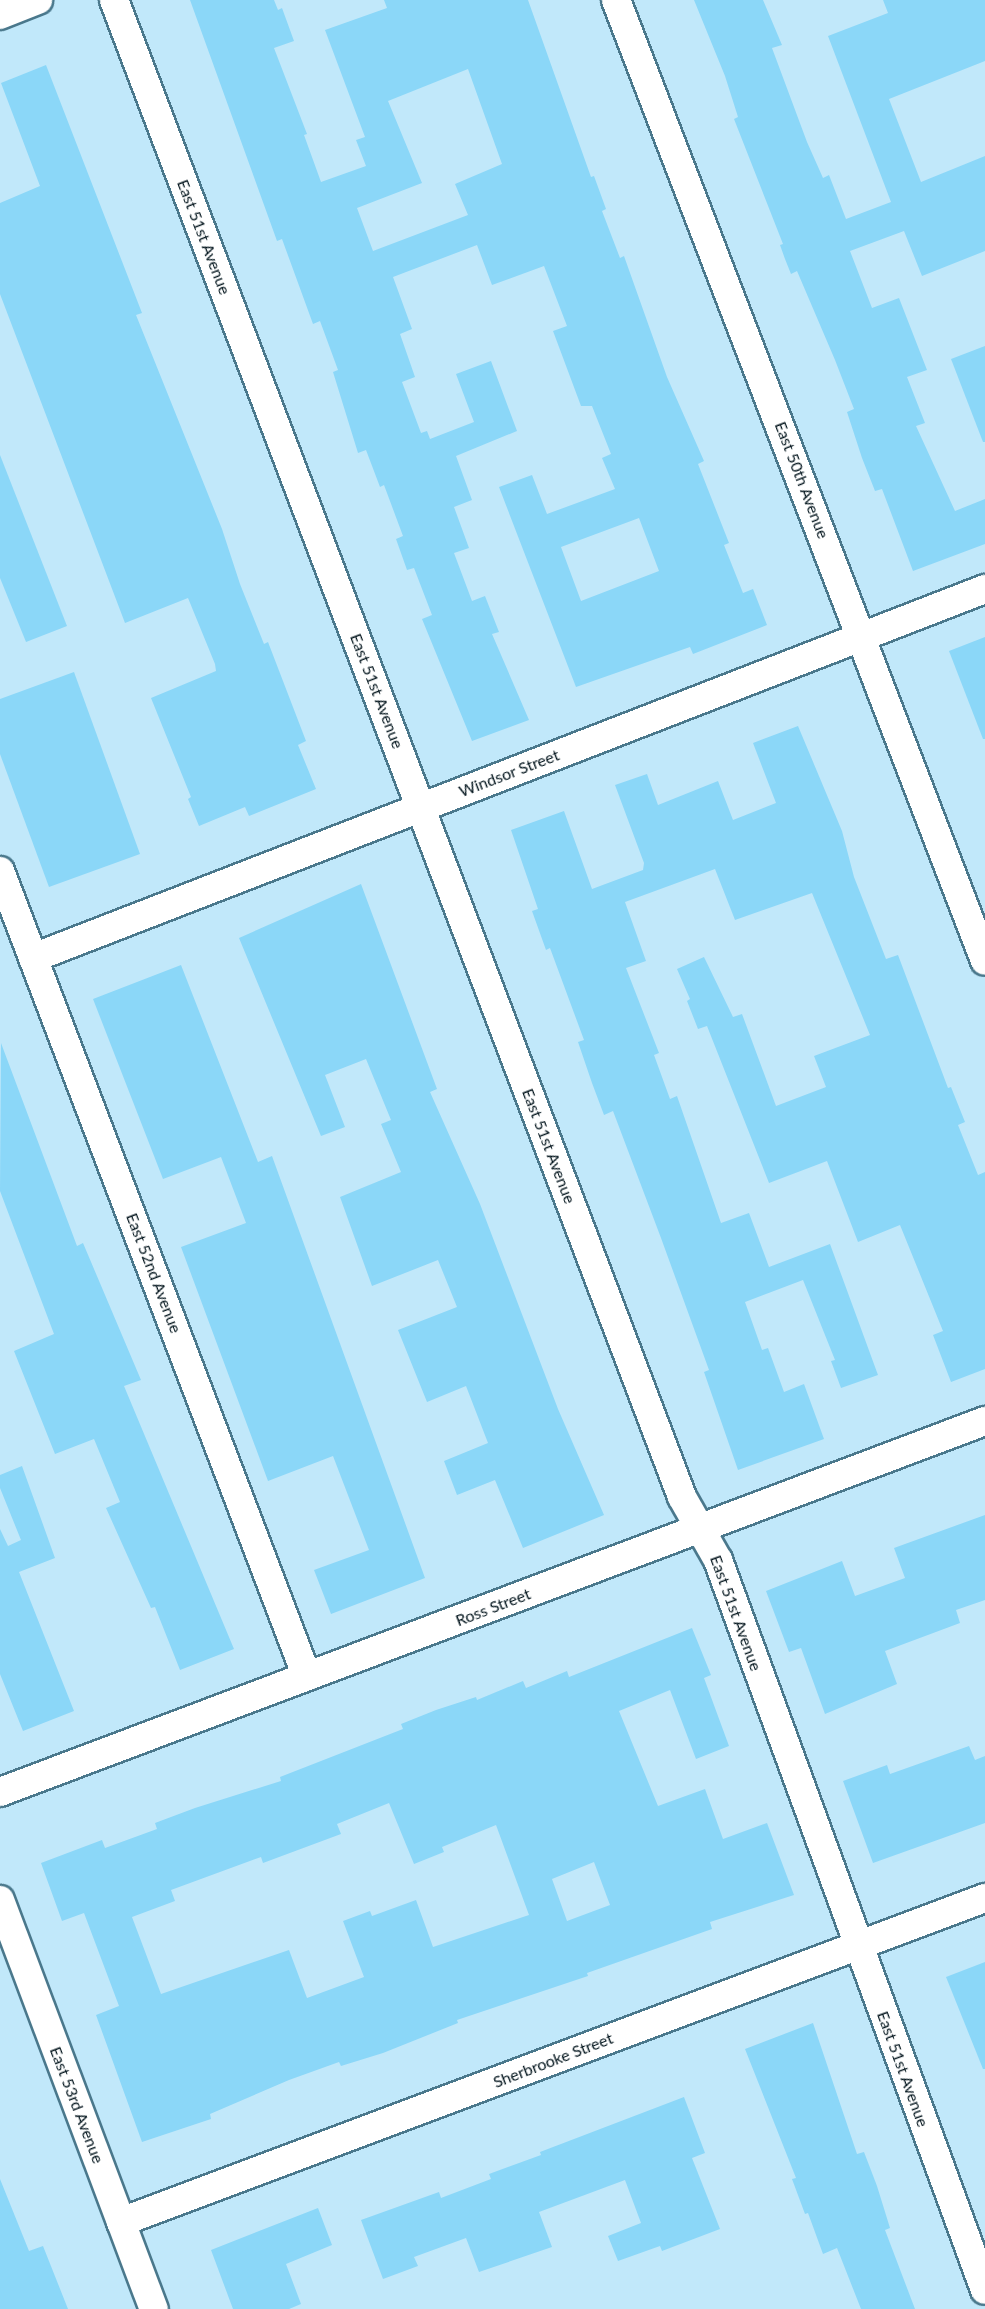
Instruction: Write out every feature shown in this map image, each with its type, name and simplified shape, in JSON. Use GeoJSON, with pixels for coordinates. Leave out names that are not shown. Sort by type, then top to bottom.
{"type":"FeatureCollection","features":[{"type":"Feature","properties":{"kind":"street"},"geometry":{"type":"LineString","coordinates":[[0,15],[38,0]]}},
{"type":"Feature","properties":{"kind":"street","name":"East 51st Avenue"},"geometry":{"type":"LineString","coordinates":[[114,0],[682,1497],[718,1560],[985,2290]]}},
{"type":"Feature","properties":{"kind":"street","name":"East 50th Avenue"},"geometry":{"type":"LineString","coordinates":[[616,0],[862,636],[985,962]]}},
{"type":"Feature","properties":{"kind":"street","name":"Windsor Street"},"geometry":{"type":"LineString","coordinates":[[33,958],[985,589]]}},
{"type":"Feature","properties":{"kind":"street","name":"East 52nd Avenue"},"geometry":{"type":"LineString","coordinates":[[0,871],[307,1677]]}},
{"type":"Feature","properties":{"kind":"street","name":"Ross Street"},"geometry":{"type":"LineString","coordinates":[[0,1792],[985,1421]]}},
{"type":"Feature","properties":{"kind":"street","name":"Sherbrooke Street"},"geometry":{"type":"LineString","coordinates":[[121,2222],[985,1898]]}},
{"type":"Feature","properties":{"kind":"street","name":"East 53rd Avenue"},"geometry":{"type":"LineString","coordinates":[[0,1900],[154,2309]]}},
{"type":"Feature","properties":{"kind":"building"},"geometry":{"type":"Polygon","coordinates":[[[190,0],[274,0],[278,10],[282,8],[294,41],[274,48],[307,134],[304,135],[321,182],[366,166],[356,140],[365,137],[325,30],[387,8],[384,0],[528,0],[591,177],[594,176],[606,209],[602,211],[620,258],[624,256],[667,377],[704,461],[698,464],[729,543],[724,545],[743,593],[753,589],[767,625],[693,654],[690,647],[576,687],[499,487],[532,475],[547,514],[615,489],[602,458],[611,454],[592,406],[581,406],[553,331],[567,326],[544,266],[492,285],[477,245],[393,277],[412,329],[400,334],[415,377],[402,382],[421,433],[427,431],[430,439],[474,422],[456,374],[491,361],[517,431],[456,456],[472,500],[454,507],[469,548],[454,553],[472,601],[485,596],[499,632],[492,634],[529,720],[472,741],[422,619],[432,615],[414,568],[407,570],[396,539],[403,536],[384,485],[380,487],[366,450],[358,453],[333,372],[338,370],[320,321],[313,324],[282,239],[277,241],[190,0]],[[468,69],[388,101],[422,183],[357,208],[373,251],[468,215],[455,184],[502,164],[468,69]],[[639,518],[561,547],[581,601],[659,571],[639,518]]]}},
{"type":"Feature","properties":{"kind":"building"},"geometry":{"type":"Polygon","coordinates":[[[694,0],[763,0],[782,45],[772,48],[807,142],[823,178],[829,175],[846,219],[891,202],[828,36],[888,13],[883,0],[985,0],[985,61],[889,99],[921,182],[985,156],[985,251],[922,276],[904,231],[850,251],[872,308],[899,298],[927,370],[907,377],[925,423],[916,426],[955,511],[985,499],[985,544],[913,571],[882,489],[875,491],[862,458],[847,412],[854,409],[835,360],[797,271],[791,274],[785,259],[780,245],[783,244],[734,119],[738,117],[725,76],[694,0]]]}},
{"type":"Feature","properties":{"kind":"building"},"geometry":{"type":"Polygon","coordinates":[[[46,65],[142,313],[136,315],[222,529],[240,584],[264,644],[268,642],[306,741],[298,745],[316,789],[249,816],[245,807],[199,826],[188,799],[191,797],[151,698],[216,671],[215,664],[188,598],[125,623],[0,294],[0,203],[40,186],[1,83],[46,65]]]}},
{"type":"Feature","properties":{"kind":"building"},"geometry":{"type":"Polygon","coordinates":[[[985,346],[985,442],[983,442],[951,359],[985,346]]]}},
{"type":"Feature","properties":{"kind":"building"},"geometry":{"type":"Polygon","coordinates":[[[0,455],[67,626],[26,642],[0,578],[0,455]]]}},
{"type":"Feature","properties":{"kind":"building"},"geometry":{"type":"Polygon","coordinates":[[[985,637],[985,739],[983,739],[949,651],[985,637]]]}},
{"type":"Feature","properties":{"kind":"building"},"geometry":{"type":"Polygon","coordinates":[[[74,672],[140,854],[49,887],[0,754],[0,699],[74,672]]]}},
{"type":"Feature","properties":{"kind":"building"},"geometry":{"type":"Polygon","coordinates":[[[798,726],[842,831],[854,877],[886,959],[898,955],[948,1088],[951,1087],[965,1122],[958,1125],[978,1175],[985,1172],[985,1369],[951,1382],[933,1335],[943,1331],[900,1225],[858,1242],[827,1161],[769,1183],[707,1026],[698,1029],[687,1001],[690,999],[677,969],[704,957],[733,1017],[742,1014],[776,1106],[826,1087],[814,1056],[870,1035],[812,893],[735,920],[715,869],[625,902],[646,961],[626,968],[659,1053],[654,1055],[670,1099],[677,1096],[721,1223],[749,1213],[769,1267],[830,1244],[878,1375],[841,1388],[831,1361],[835,1360],[803,1280],[745,1302],[762,1350],[768,1348],[784,1392],[804,1384],[824,1439],[738,1470],[704,1372],[709,1370],[661,1238],[613,1111],[604,1115],[592,1083],[578,1042],[584,1040],[550,948],[546,950],[532,911],[538,909],[511,830],[564,811],[592,889],[643,870],[644,863],[615,785],[647,774],[658,805],[718,781],[733,820],[776,803],[753,743],[798,726]]]}},
{"type":"Feature","properties":{"kind":"building"},"geometry":{"type":"Polygon","coordinates":[[[361,884],[437,1089],[430,1092],[480,1204],[558,1409],[604,1515],[523,1548],[495,1480],[457,1495],[444,1461],[488,1443],[466,1386],[427,1402],[398,1330],[457,1307],[438,1260],[372,1286],[340,1197],[401,1172],[381,1124],[391,1120],[366,1059],[325,1075],[345,1127],[321,1136],[239,938],[361,884]]]}},
{"type":"Feature","properties":{"kind":"building"},"geometry":{"type":"Polygon","coordinates":[[[181,965],[258,1162],[272,1156],[425,1578],[331,1614],[314,1570],[369,1550],[333,1456],[268,1481],[181,1247],[246,1223],[221,1157],[163,1179],[93,999],[181,965]]]}},
{"type":"Feature","properties":{"kind":"building"},"geometry":{"type":"Polygon","coordinates":[[[1,1043],[77,1246],[83,1243],[141,1380],[124,1386],[234,1649],[180,1670],[155,1607],[151,1608],[106,1508],[120,1502],[94,1439],[55,1454],[14,1351],[54,1334],[0,1191],[1,1043]]]}},
{"type":"Feature","properties":{"kind":"building"},"geometry":{"type":"Polygon","coordinates":[[[22,1466],[55,1558],[19,1572],[74,1711],[23,1731],[0,1674],[0,1529],[8,1546],[21,1540],[0,1488],[0,1475],[22,1466]]]}},
{"type":"Feature","properties":{"kind":"building"},"geometry":{"type":"Polygon","coordinates":[[[985,1515],[985,1600],[956,1610],[960,1623],[885,1651],[897,1684],[825,1714],[801,1648],[789,1652],[766,1591],[842,1561],[855,1596],[905,1578],[894,1548],[985,1515]]]}},
{"type":"Feature","properties":{"kind":"building"},"geometry":{"type":"Polygon","coordinates":[[[692,1628],[711,1675],[704,1678],[729,1746],[696,1759],[670,1690],[619,1711],[658,1806],[705,1789],[723,1839],[767,1823],[794,1895],[710,1922],[712,1929],[587,1973],[588,1976],[457,2020],[458,2023],[383,2053],[341,2066],[339,2062],[289,2080],[210,2114],[211,2119],[142,2142],[96,2015],[119,2006],[84,1913],[62,1921],[41,1863],[102,1840],[105,1848],[157,1829],[155,1823],[281,1781],[280,1777],[403,1729],[401,1724],[436,1710],[476,1697],[477,1700],[523,1681],[526,1688],[567,1671],[569,1677],[692,1628]],[[389,1803],[337,1824],[341,1834],[263,1863],[261,1857],[171,1890],[175,1901],[132,1917],[161,1994],[289,1950],[307,1998],[364,1977],[343,1921],[370,1911],[372,1916],[416,1900],[433,1947],[529,1915],[496,1825],[442,1847],[444,1852],[414,1864],[389,1803]],[[594,1862],[552,1879],[567,1921],[610,1905],[594,1862]]]}},
{"type":"Feature","properties":{"kind":"building"},"geometry":{"type":"Polygon","coordinates":[[[969,1746],[975,1760],[985,1756],[985,1823],[873,1863],[843,1781],[887,1765],[890,1774],[969,1746]]]}},
{"type":"Feature","properties":{"kind":"building"},"geometry":{"type":"Polygon","coordinates":[[[985,1962],[985,2069],[983,2069],[946,1977],[985,1962]]]}},
{"type":"Feature","properties":{"kind":"building"},"geometry":{"type":"Polygon","coordinates":[[[813,2023],[857,2154],[864,2152],[877,2186],[890,2228],[885,2230],[915,2309],[861,2309],[837,2248],[823,2254],[808,2213],[805,2214],[792,2179],[796,2178],[745,2049],[813,2023]]]}},
{"type":"Feature","properties":{"kind":"building"},"geometry":{"type":"Polygon","coordinates":[[[684,2097],[705,2153],[692,2158],[720,2229],[662,2251],[660,2246],[618,2261],[608,2236],[641,2223],[625,2180],[539,2212],[552,2247],[479,2272],[466,2238],[414,2257],[418,2266],[383,2279],[361,2220],[439,2192],[441,2198],[491,2179],[489,2174],[541,2155],[540,2152],[684,2097]]]}},
{"type":"Feature","properties":{"kind":"building"},"geometry":{"type":"Polygon","coordinates":[[[0,2179],[29,2251],[43,2246],[68,2309],[0,2309],[0,2179]]]}},
{"type":"Feature","properties":{"kind":"building"},"geometry":{"type":"Polygon","coordinates":[[[318,2208],[332,2245],[286,2264],[301,2304],[289,2309],[233,2309],[211,2250],[318,2208]]]}}]}
